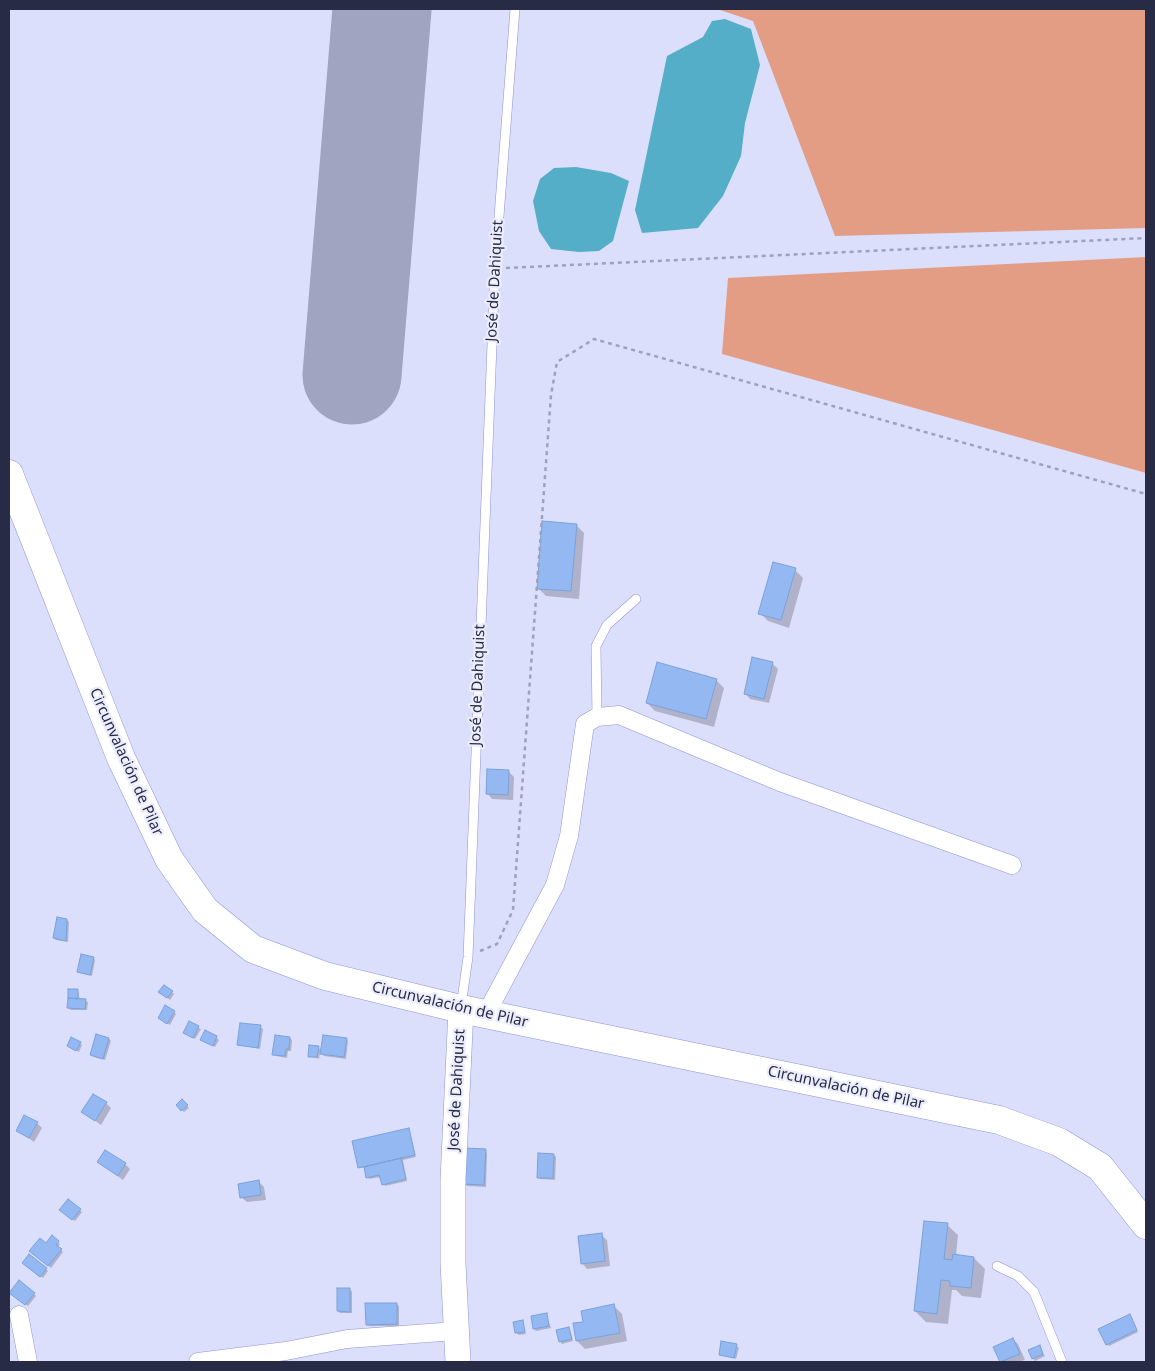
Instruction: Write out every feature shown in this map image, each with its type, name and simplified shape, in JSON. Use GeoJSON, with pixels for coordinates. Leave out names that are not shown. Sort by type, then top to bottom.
{"type":"FeatureCollection","features":[{"type":"Feature","properties":{"kind":"main road","name":"Circunvalación de Pilar"},"geometry":{"type":"LineString","coordinates":[[9,474],[121,758],[169,859],[205,910],[253,949],[325,976],[473,1011],[999,1120],[1059,1142],[1100,1167],[1146,1224]]}},
{"type":"Feature","properties":{"kind":"main road","name":"José de Dahiquist"},"geometry":{"type":"LineString","coordinates":[[458,1362],[453,1180],[473,1011]]}},
{"type":"Feature","properties":{"kind":"street"},"geometry":{"type":"LineString","coordinates":[[473,1011],[555,885],[569,836],[585,724],[597,717],[619,715],[780,782],[1012,866]]}},
{"type":"Feature","properties":{"kind":"street"},"geometry":{"type":"LineString","coordinates":[[19,1315],[28,1362]]}},
{"type":"Feature","properties":{"kind":"street"},"geometry":{"type":"LineString","coordinates":[[198,1362],[286,1351],[347,1339],[456,1331]]}},
{"type":"Feature","properties":{"kind":"lane","name":"José de Dahiquist"},"geometry":{"type":"LineString","coordinates":[[473,1011],[468,957],[495,268],[516,9]]}},
{"type":"Feature","properties":{"kind":"lane"},"geometry":{"type":"LineString","coordinates":[[597,717],[596,646],[607,625],[636,599]]}},
{"type":"Feature","properties":{"kind":"lane"},"geometry":{"type":"LineString","coordinates":[[996,1266],[1018,1276],[1034,1292],[1062,1362]]}},
{"type":"Feature","properties":{"kind":"path"},"geometry":{"type":"LineString","coordinates":[[495,268],[1146,238]]}},
{"type":"Feature","properties":{"kind":"path"},"geometry":{"type":"LineString","coordinates":[[468,957],[497,944],[513,910],[551,395],[557,362],[594,339],[1146,494]]}},
{"type":"Feature","properties":{"kind":"shaded area"},"geometry":{"type":"Polygon","coordinates":[[[717,9],[1146,9],[1146,228],[835,236],[753,21],[717,9]]]}},
{"type":"Feature","properties":{"kind":"shaded area"},"geometry":{"type":"Polygon","coordinates":[[[1146,257],[1146,473],[722,354],[728,278],[1146,257]]]}},
{"type":"Feature","properties":{"kind":"water"},"geometry":{"type":"Polygon","coordinates":[[[725,19],[751,29],[760,65],[745,123],[741,156],[723,196],[698,228],[642,233],[635,210],[667,56],[703,37],[712,21],[725,19]]]}},
{"type":"Feature","properties":{"kind":"water"},"geometry":{"type":"Polygon","coordinates":[[[576,167],[611,173],[629,181],[613,241],[599,251],[579,252],[551,249],[539,231],[533,201],[540,179],[554,168],[576,167]]]}},
{"type":"Feature","properties":{"kind":"building"},"geometry":{"type":"Polygon","coordinates":[[[542,521],[577,524],[571,591],[537,589],[542,521]]]}},
{"type":"Feature","properties":{"kind":"building"},"geometry":{"type":"Polygon","coordinates":[[[773,562],[796,568],[781,620],[758,614],[773,562]]]}},
{"type":"Feature","properties":{"kind":"building"},"geometry":{"type":"Polygon","coordinates":[[[752,657],[773,662],[764,699],[744,694],[752,657]]]}},
{"type":"Feature","properties":{"kind":"building"},"geometry":{"type":"Polygon","coordinates":[[[657,662],[717,679],[706,719],[646,703],[657,662]]]}},
{"type":"Feature","properties":{"kind":"building"},"geometry":{"type":"Polygon","coordinates":[[[487,769],[509,770],[508,795],[486,794],[487,769]]]}},
{"type":"Feature","properties":{"kind":"building"},"geometry":{"type":"Polygon","coordinates":[[[57,917],[67,919],[66,941],[53,938],[57,917]]]}},
{"type":"Feature","properties":{"kind":"building"},"geometry":{"type":"Polygon","coordinates":[[[81,954],[94,957],[90,975],[77,972],[81,954]]]}},
{"type":"Feature","properties":{"kind":"building"},"geometry":{"type":"Polygon","coordinates":[[[164,985],[173,991],[167,998],[158,992],[164,985]]]}},
{"type":"Feature","properties":{"kind":"building"},"geometry":{"type":"Polygon","coordinates":[[[68,989],[78,989],[78,999],[68,998],[68,989]]]}},
{"type":"Feature","properties":{"kind":"building"},"geometry":{"type":"Polygon","coordinates":[[[68,998],[86,999],[85,1009],[67,1008],[68,998]]]}},
{"type":"Feature","properties":{"kind":"building"},"geometry":{"type":"Polygon","coordinates":[[[165,1005],[175,1011],[167,1024],[158,1018],[165,1005]]]}},
{"type":"Feature","properties":{"kind":"building"},"geometry":{"type":"Polygon","coordinates":[[[189,1021],[199,1026],[193,1038],[183,1033],[189,1021]]]}},
{"type":"Feature","properties":{"kind":"building"},"geometry":{"type":"Polygon","coordinates":[[[240,1023],[261,1025],[258,1048],[237,1045],[240,1023]]]}},
{"type":"Feature","properties":{"kind":"building"},"geometry":{"type":"Polygon","coordinates":[[[205,1030],[217,1036],[213,1046],[200,1040],[205,1030]]]}},
{"type":"Feature","properties":{"kind":"building"},"geometry":{"type":"Polygon","coordinates":[[[96,1034],[109,1038],[103,1059],[90,1055],[96,1034]]]}},
{"type":"Feature","properties":{"kind":"building"},"geometry":{"type":"Polygon","coordinates":[[[275,1035],[290,1037],[289,1049],[286,1049],[285,1056],[272,1055],[275,1035]]]}},
{"type":"Feature","properties":{"kind":"building"},"geometry":{"type":"Polygon","coordinates":[[[323,1035],[347,1038],[344,1057],[320,1054],[323,1035]]]}},
{"type":"Feature","properties":{"kind":"building"},"geometry":{"type":"Polygon","coordinates":[[[71,1037],[81,1042],[76,1051],[67,1046],[71,1037]]]}},
{"type":"Feature","properties":{"kind":"building"},"geometry":{"type":"Polygon","coordinates":[[[309,1045],[319,1046],[317,1057],[308,1057],[309,1045]]]}},
{"type":"Feature","properties":{"kind":"building"},"geometry":{"type":"Polygon","coordinates":[[[93,1094],[107,1102],[95,1121],[81,1112],[93,1094]]]}},
{"type":"Feature","properties":{"kind":"building"},"geometry":{"type":"Polygon","coordinates":[[[182,1099],[188,1105],[181,1111],[176,1105],[182,1099]]]}},
{"type":"Feature","properties":{"kind":"building"},"geometry":{"type":"Polygon","coordinates":[[[24,1115],[38,1122],[29,1138],[16,1131],[24,1115]]]}},
{"type":"Feature","properties":{"kind":"building"},"geometry":{"type":"Polygon","coordinates":[[[409,1128],[415,1155],[358,1168],[352,1141],[409,1128]]]}},
{"type":"Feature","properties":{"kind":"building"},"geometry":{"type":"Polygon","coordinates":[[[465,1148],[486,1149],[484,1185],[463,1184],[465,1148]]]}},
{"type":"Feature","properties":{"kind":"building"},"geometry":{"type":"Polygon","coordinates":[[[105,1150],[126,1163],[118,1176],[97,1162],[105,1150]]]}},
{"type":"Feature","properties":{"kind":"building"},"geometry":{"type":"Polygon","coordinates":[[[538,1153],[554,1154],[553,1178],[537,1178],[538,1153]]]}},
{"type":"Feature","properties":{"kind":"building"},"geometry":{"type":"Polygon","coordinates":[[[401,1158],[406,1179],[382,1185],[379,1175],[366,1178],[364,1167],[401,1158]]]}},
{"type":"Feature","properties":{"kind":"building"},"geometry":{"type":"Polygon","coordinates":[[[259,1180],[261,1195],[240,1198],[238,1184],[259,1180]]]}},
{"type":"Feature","properties":{"kind":"building"},"geometry":{"type":"Polygon","coordinates":[[[68,1199],[81,1209],[72,1220],[59,1210],[68,1199]]]}},
{"type":"Feature","properties":{"kind":"building"},"geometry":{"type":"Polygon","coordinates":[[[924,1221],[948,1223],[944,1259],[952,1260],[953,1254],[974,1257],[971,1288],[950,1286],[950,1281],[941,1280],[937,1314],[914,1311],[924,1221]]]}},
{"type":"Feature","properties":{"kind":"building"},"geometry":{"type":"Polygon","coordinates":[[[602,1233],[605,1261],[581,1264],[578,1236],[602,1233]]]}},
{"type":"Feature","properties":{"kind":"building"},"geometry":{"type":"Polygon","coordinates":[[[52,1235],[59,1241],[56,1245],[62,1249],[48,1266],[29,1251],[40,1238],[46,1243],[52,1235]]]}},
{"type":"Feature","properties":{"kind":"building"},"geometry":{"type":"Polygon","coordinates":[[[29,1254],[47,1268],[40,1277],[22,1263],[29,1254]]]}},
{"type":"Feature","properties":{"kind":"building"},"geometry":{"type":"Polygon","coordinates":[[[19,1280],[35,1293],[25,1305],[9,1293],[19,1280]]]}},
{"type":"Feature","properties":{"kind":"building"},"geometry":{"type":"Polygon","coordinates":[[[337,1288],[350,1288],[350,1312],[337,1311],[337,1288]]]}},
{"type":"Feature","properties":{"kind":"building"},"geometry":{"type":"Polygon","coordinates":[[[365,1303],[397,1303],[397,1324],[366,1325],[365,1303]]]}},
{"type":"Feature","properties":{"kind":"building"},"geometry":{"type":"Polygon","coordinates":[[[614,1304],[620,1333],[576,1341],[573,1323],[583,1322],[581,1311],[614,1304]]]}},
{"type":"Feature","properties":{"kind":"building"},"geometry":{"type":"Polygon","coordinates":[[[547,1313],[549,1326],[533,1329],[531,1316],[547,1313]]]}},
{"type":"Feature","properties":{"kind":"building"},"geometry":{"type":"Polygon","coordinates":[[[1130,1314],[1137,1330],[1106,1345],[1098,1329],[1130,1314]]]}},
{"type":"Feature","properties":{"kind":"building"},"geometry":{"type":"Polygon","coordinates":[[[523,1320],[525,1332],[515,1333],[513,1322],[523,1320]]]}},
{"type":"Feature","properties":{"kind":"building"},"geometry":{"type":"Polygon","coordinates":[[[569,1327],[572,1339],[559,1342],[556,1330],[569,1327]]]}},
{"type":"Feature","properties":{"kind":"building"},"geometry":{"type":"Polygon","coordinates":[[[1013,1338],[1020,1354],[1000,1362],[993,1347],[1013,1338]]]}},
{"type":"Feature","properties":{"kind":"building"},"geometry":{"type":"Polygon","coordinates":[[[721,1341],[737,1344],[734,1358],[719,1355],[721,1341]]]}},
{"type":"Feature","properties":{"kind":"building"},"geometry":{"type":"Polygon","coordinates":[[[1040,1345],[1043,1354],[1032,1359],[1028,1350],[1040,1345]]]}},
{"type":"Feature","properties":{"kind":"runway"},"geometry":{"type":"LineString","coordinates":[[352,375],[382,9]]}}]}
